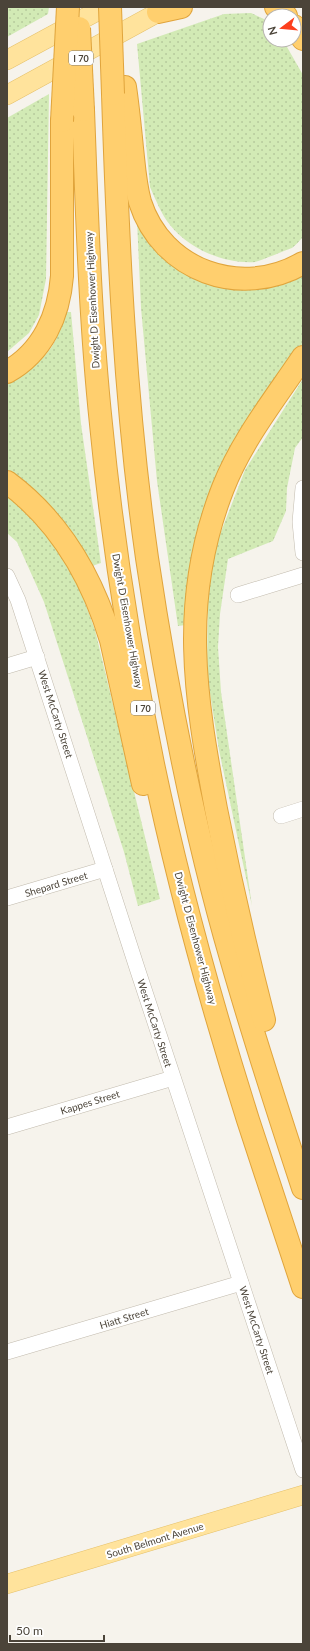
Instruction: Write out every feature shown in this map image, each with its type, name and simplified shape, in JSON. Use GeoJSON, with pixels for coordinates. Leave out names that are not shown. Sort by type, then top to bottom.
{"type":"FeatureCollection","features":[{"type":"Feature","properties":{"kind":"highway"},"geometry":{"type":"LineString","coordinates":[[7,372],[24,360],[42,340],[52,323],[59,300],[62,276],[62,121],[68,7]]}},
{"type":"Feature","properties":{"kind":"highway","name":"Dwight D Eisenhower Highway"},"geometry":{"type":"LineString","coordinates":[[78,7],[94,346],[101,425],[116,552],[153,763],[179,877],[203,969],[246,1113],[303,1287]]}},
{"type":"Feature","properties":{"kind":"highway"},"geometry":{"type":"LineString","coordinates":[[110,7],[119,91],[139,196],[147,220],[163,242],[183,260],[194,267],[225,278],[252,279],[271,277],[286,272],[303,263]]}},
{"type":"Feature","properties":{"kind":"highway"},"geometry":{"type":"LineString","coordinates":[[114,7],[119,91],[119,265],[128,395],[142,518],[158,625],[187,777],[216,902],[255,1040],[303,1188]]}},
{"type":"Feature","properties":{"kind":"highway"},"geometry":{"type":"LineString","coordinates":[[163,10],[181,7]]}},
{"type":"Feature","properties":{"kind":"highway"},"geometry":{"type":"LineString","coordinates":[[303,357],[242,447],[223,489],[210,529],[202,564],[196,595],[194,637],[196,678],[202,725],[227,866],[243,940],[303,1171]]}},
{"type":"Feature","properties":{"kind":"highway"},"geometry":{"type":"LineString","coordinates":[[7,482],[29,500],[61,536],[81,566],[100,607],[111,640],[135,752],[159,843],[203,969]]}},
{"type":"Feature","properties":{"kind":"main road"},"geometry":{"type":"LineString","coordinates":[[7,60],[105,7]]}},
{"type":"Feature","properties":{"kind":"main road"},"geometry":{"type":"LineString","coordinates":[[7,95],[163,10]]}},
{"type":"Feature","properties":{"kind":"main road","name":"South Belmont Avenue"},"geometry":{"type":"LineString","coordinates":[[7,1584],[303,1494]]}},
{"type":"Feature","properties":{"kind":"street"},"geometry":{"type":"LineString","coordinates":[[303,488],[300,522],[303,553]]}},
{"type":"Feature","properties":{"kind":"street"},"geometry":{"type":"LineString","coordinates":[[238,595],[303,575]]}},
{"type":"Feature","properties":{"kind":"street","name":"West McCarty Street"},"geometry":{"type":"LineString","coordinates":[[7,576],[16,593],[173,1078],[303,1470]]}},
{"type":"Feature","properties":{"kind":"street"},"geometry":{"type":"LineString","coordinates":[[7,666],[37,657]]}},
{"type":"Feature","properties":{"kind":"street"},"geometry":{"type":"LineString","coordinates":[[281,816],[303,809]]}},
{"type":"Feature","properties":{"kind":"street","name":"Shepard Street"},"geometry":{"type":"LineString","coordinates":[[7,898],[105,869]]}},
{"type":"Feature","properties":{"kind":"street","name":"Kappes Street"},"geometry":{"type":"LineString","coordinates":[[7,1127],[173,1078]]}},
{"type":"Feature","properties":{"kind":"street","name":"Hiatt Street"},"geometry":{"type":"LineString","coordinates":[[7,1352],[241,1283]]}},
{"type":"Feature","properties":{"kind":"green space"},"geometry":{"type":"Polygon","coordinates":[[[7,7],[49,7],[48,14],[7,37],[7,7]]]}},
{"type":"Feature","properties":{"kind":"green space"},"geometry":{"type":"Polygon","coordinates":[[[251,13],[262,18],[262,48],[288,48],[303,75],[303,237],[292,248],[255,262],[243,262],[219,258],[197,248],[187,241],[170,225],[159,207],[150,187],[137,44],[224,14],[251,13]]]}},
{"type":"Feature","properties":{"kind":"green space"},"geometry":{"type":"Polygon","coordinates":[[[49,94],[46,279],[39,315],[29,333],[7,352],[7,118],[49,94]]]}},
{"type":"Feature","properties":{"kind":"green space"},"geometry":{"type":"Polygon","coordinates":[[[137,220],[169,263],[203,283],[247,290],[283,283],[303,273],[303,343],[238,438],[186,625],[178,626],[157,481],[141,308],[137,220]]]}},
{"type":"Feature","properties":{"kind":"green space"},"geometry":{"type":"Polygon","coordinates":[[[65,312],[71,312],[81,424],[101,563],[92,566],[52,509],[7,471],[7,381],[30,368],[46,354],[57,337],[65,312]]]}},
{"type":"Feature","properties":{"kind":"green space"},"geometry":{"type":"Polygon","coordinates":[[[303,379],[303,437],[295,448],[287,488],[286,511],[273,541],[228,559],[220,614],[218,647],[221,692],[252,906],[219,750],[207,674],[208,578],[219,537],[245,470],[303,379]]]}},
{"type":"Feature","properties":{"kind":"green space"},"geometry":{"type":"Polygon","coordinates":[[[7,496],[13,500],[48,536],[79,586],[95,630],[160,899],[138,906],[124,852],[44,602],[17,542],[7,533],[7,496]]]}}]}
